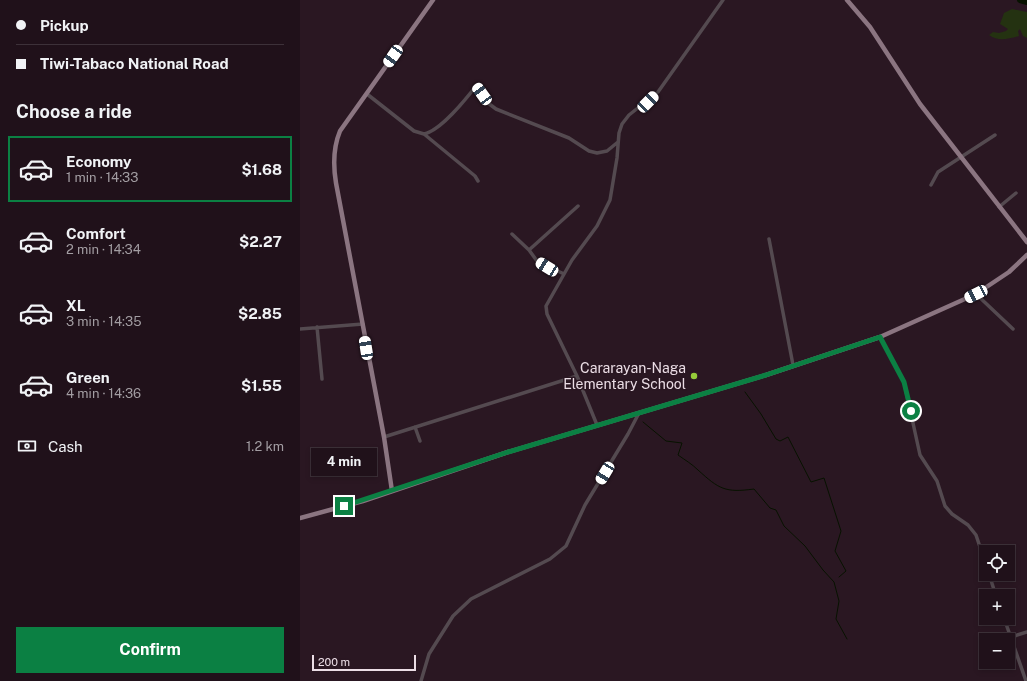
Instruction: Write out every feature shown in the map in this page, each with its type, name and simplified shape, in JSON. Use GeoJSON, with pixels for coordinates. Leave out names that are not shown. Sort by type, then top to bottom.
{"type":"FeatureCollection","features":[{"type":"Feature","properties":{"kind":"main road"},"geometry":{"type":"LineString","coordinates":[[392,491],[384,437],[336,183],[334,156],[336,142],[340,131],[433,0]]}},
{"type":"Feature","properties":{"kind":"main road"},"geometry":{"type":"LineString","coordinates":[[847,0],[870,27],[920,104],[1027,242]]}},
{"type":"Feature","properties":{"kind":"main road"},"geometry":{"type":"LineString","coordinates":[[300,518],[392,491],[501,454],[766,375],[880,337],[976,294],[1009,272],[1027,255]]}},
{"type":"Feature","properties":{"kind":"street"},"geometry":{"type":"LineString","coordinates":[[597,425],[577,376],[546,310],[546,306],[572,260],[597,226],[610,200],[622,124],[629,115],[658,92],[723,0]]}},
{"type":"Feature","properties":{"kind":"street"},"geometry":{"type":"LineString","coordinates":[[424,134],[434,129],[464,103],[476,86],[488,103],[496,109],[569,138],[589,151],[597,153],[607,150],[618,142]]}},
{"type":"Feature","properties":{"kind":"street"},"geometry":{"type":"LineString","coordinates":[[367,94],[414,131],[424,134],[475,176],[478,181]]}},
{"type":"Feature","properties":{"kind":"street"},"geometry":{"type":"LineString","coordinates":[[931,185],[938,172],[962,158],[995,135]]}},
{"type":"Feature","properties":{"kind":"street"},"geometry":{"type":"LineString","coordinates":[[999,207],[1016,193]]}},
{"type":"Feature","properties":{"kind":"street"},"geometry":{"type":"LineString","coordinates":[[529,250],[578,206]]}},
{"type":"Feature","properties":{"kind":"street"},"geometry":{"type":"LineString","coordinates":[[512,234],[529,250],[537,261],[564,274]]}},
{"type":"Feature","properties":{"kind":"street"},"geometry":{"type":"LineString","coordinates":[[769,239],[793,365]]}},
{"type":"Feature","properties":{"kind":"street"},"geometry":{"type":"LineString","coordinates":[[976,294],[1013,329]]}},
{"type":"Feature","properties":{"kind":"street"},"geometry":{"type":"LineString","coordinates":[[300,329],[362,324]]}},
{"type":"Feature","properties":{"kind":"street"},"geometry":{"type":"LineString","coordinates":[[317,327],[322,379]]}},
{"type":"Feature","properties":{"kind":"street"},"geometry":{"type":"LineString","coordinates":[[880,337],[904,382],[920,455],[937,481],[945,506],[952,514],[968,525],[976,535],[979,545]]}},
{"type":"Feature","properties":{"kind":"street"},"geometry":{"type":"LineString","coordinates":[[384,437],[577,376]]}},
{"type":"Feature","properties":{"kind":"street"},"geometry":{"type":"LineString","coordinates":[[421,681],[429,654],[453,616],[471,599],[550,559],[566,546],[585,505],[639,413]]}},
{"type":"Feature","properties":{"kind":"street"},"geometry":{"type":"LineString","coordinates":[[415,427],[420,441]]}},
{"type":"Feature","properties":{"kind":"street"},"geometry":{"type":"LineString","coordinates":[[1015,636],[1027,632]]}},
{"type":"Feature","properties":{"kind":"street"},"geometry":{"type":"LineString","coordinates":[[1015,649],[1026,681]]}},
{"type":"Feature","properties":{"kind":"green space"},"geometry":{"type":"Polygon","coordinates":[[[1012,9],[1027,12],[1027,38],[1023,36],[1020,29],[1018,31],[1019,36],[1007,39],[996,39],[989,35],[993,32],[999,33],[1008,29],[1000,24],[1004,13],[1012,9]]]}},
{"type":"Feature","properties":{"kind":"waterway"},"geometry":{"type":"LineString","coordinates":[[1020,0],[1027,2]]}},
{"type":"Feature","properties":{"kind":"waterway"},"geometry":{"type":"LineString","coordinates":[[745,392],[761,414],[776,439],[780,441],[788,437],[811,482],[824,478],[841,531],[835,551],[846,571],[839,577]]}},
{"type":"Feature","properties":{"kind":"waterway"},"geometry":{"type":"LineString","coordinates":[[643,422],[666,441],[682,443],[678,455],[712,482],[729,490],[754,489],[770,508],[776,510],[784,526],[805,546],[834,582],[839,601],[836,619],[847,639]]}},
{"type":"Feature","properties":{"kind":"place","name":"Cararayan-Naga Elementary School"},"geometry":{"type":"Point","coordinates":[694,376]}},
{"type":"Feature","properties":{"kind":"route"},"geometry":{"type":"LineString","coordinates":[[344,506],[508,452],[766,375],[880,337],[904,382],[911,411]]}}]}
